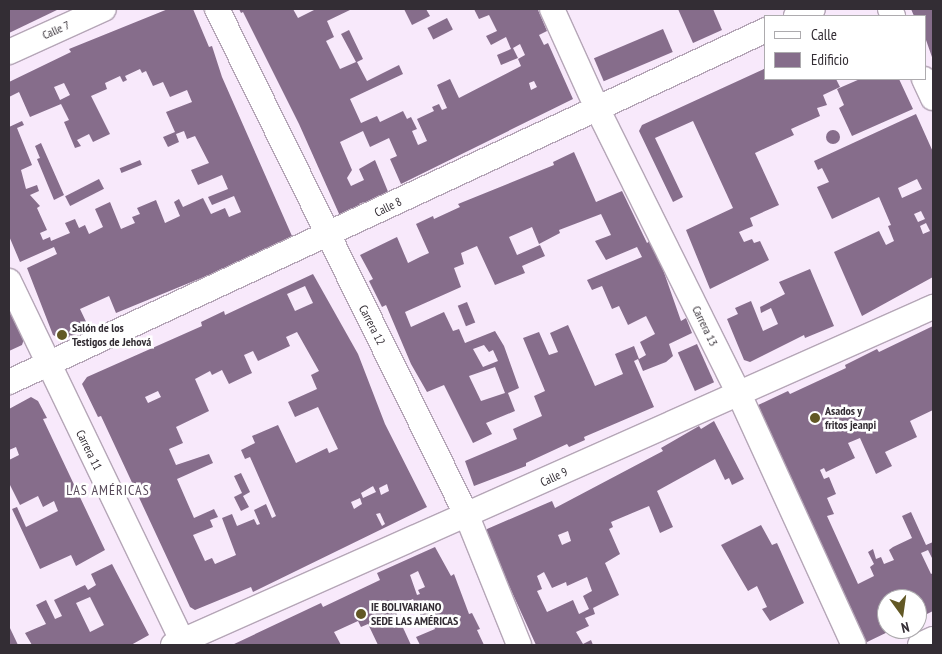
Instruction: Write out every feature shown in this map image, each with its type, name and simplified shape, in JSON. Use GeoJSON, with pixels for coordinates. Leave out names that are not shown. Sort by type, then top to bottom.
{"type":"FeatureCollection","features":[{"type":"Feature","properties":{"kind":"street","name":"Calle 7"},"geometry":{"type":"LineString","coordinates":[[9,52],[104,9]]}},
{"type":"Feature","properties":{"kind":"street","name":"Carrera 12"},"geometry":{"type":"LineString","coordinates":[[217,9],[327,236],[467,516],[519,645]]}},
{"type":"Feature","properties":{"kind":"street","name":"Carrera 13"},"geometry":{"type":"LineString","coordinates":[[552,9],[596,106],[738,392],[854,645]]}},
{"type":"Feature","properties":{"kind":"street"},"geometry":{"type":"LineString","coordinates":[[798,15],[813,9]]}},
{"type":"Feature","properties":{"kind":"street","name":"Calle 8"},"geometry":{"type":"LineString","coordinates":[[9,382],[327,236],[596,106],[764,31]]}},
{"type":"Feature","properties":{"kind":"street"},"geometry":{"type":"LineString","coordinates":[[924,80],[933,98]]}},
{"type":"Feature","properties":{"kind":"street","name":"Carrera 11"},"geometry":{"type":"LineString","coordinates":[[9,281],[180,644]]}},
{"type":"Feature","properties":{"kind":"street","name":"Calle 9"},"geometry":{"type":"LineString","coordinates":[[180,644],[933,306]]}},
{"type":"Feature","properties":{"kind":"street"},"geometry":{"type":"LineString","coordinates":[[920,645],[933,639]]}},
{"type":"Feature","properties":{"kind":"building"},"geometry":{"type":"Polygon","coordinates":[[[9,9],[59,9],[9,33],[9,9]]]}},
{"type":"Feature","properties":{"kind":"building"},"geometry":{"type":"Polygon","coordinates":[[[168,9],[193,9],[209,47],[212,46],[222,77],[292,236],[211,274],[116,313],[109,296],[80,309],[89,328],[63,340],[53,335],[27,268],[57,254],[54,247],[20,262],[9,236],[9,127],[22,121],[24,125],[17,128],[32,165],[21,170],[26,189],[37,185],[39,191],[30,195],[40,206],[37,208],[47,230],[40,233],[43,240],[50,237],[51,241],[70,233],[65,223],[75,219],[79,228],[85,225],[89,234],[103,227],[95,209],[110,202],[121,229],[135,223],[132,217],[140,214],[137,208],[156,200],[165,223],[180,216],[174,202],[179,199],[183,207],[203,198],[211,214],[225,208],[229,217],[241,212],[234,196],[212,205],[208,197],[228,189],[222,175],[198,185],[191,170],[209,163],[195,136],[187,139],[184,131],[176,134],[179,142],[168,147],[163,137],[175,132],[166,112],[192,102],[187,90],[170,97],[163,82],[153,86],[146,71],[142,73],[140,69],[125,76],[127,80],[123,82],[120,76],[105,83],[107,89],[91,96],[110,134],[93,142],[89,134],[77,140],[81,146],[75,148],[64,122],[69,120],[61,104],[30,117],[19,92],[9,97],[9,82],[71,52],[69,49],[168,9]],[[64,83],[54,87],[60,100],[70,95],[64,83]]]}},
{"type":"Feature","properties":{"kind":"building"},"geometry":{"type":"Polygon","coordinates":[[[239,9],[293,9],[298,18],[316,9],[352,9],[327,21],[334,37],[326,41],[340,69],[356,62],[341,34],[349,30],[363,59],[357,62],[367,81],[399,65],[403,74],[350,99],[361,123],[377,116],[380,122],[403,111],[407,119],[411,117],[417,129],[412,131],[418,145],[427,141],[417,119],[434,111],[432,107],[439,104],[442,110],[447,108],[437,85],[450,79],[459,98],[521,66],[518,59],[525,55],[520,44],[513,48],[518,58],[501,65],[497,55],[511,49],[506,37],[491,45],[486,36],[497,31],[489,15],[479,19],[474,9],[538,10],[547,31],[539,35],[544,45],[548,43],[573,99],[401,184],[390,159],[397,156],[389,138],[370,147],[363,131],[340,142],[352,170],[347,178],[351,186],[364,180],[359,169],[375,160],[389,194],[365,205],[364,202],[359,204],[360,207],[340,216],[299,124],[243,12],[241,13],[239,9]],[[534,81],[529,83],[531,90],[537,87],[534,81]]]}},
{"type":"Feature","properties":{"kind":"building"},"geometry":{"type":"Polygon","coordinates":[[[404,9],[426,9],[430,16],[412,25],[404,9]]]}},
{"type":"Feature","properties":{"kind":"building"},"geometry":{"type":"Polygon","coordinates":[[[678,9],[713,9],[722,30],[693,43],[678,9]]]}},
{"type":"Feature","properties":{"kind":"building"},"geometry":{"type":"Polygon","coordinates":[[[911,9],[933,9],[933,60],[927,43],[927,15],[914,15],[911,9]]]}},
{"type":"Feature","properties":{"kind":"building"},"geometry":{"type":"Polygon","coordinates":[[[447,18],[453,30],[433,40],[427,28],[447,18]]]}},
{"type":"Feature","properties":{"kind":"building"},"geometry":{"type":"Polygon","coordinates":[[[663,29],[673,52],[604,81],[594,58],[663,29]]]}},
{"type":"Feature","properties":{"kind":"building"},"geometry":{"type":"Polygon","coordinates":[[[764,69],[764,80],[836,80],[840,87],[823,95],[827,105],[817,108],[820,116],[791,129],[794,135],[755,153],[779,205],[750,218],[753,226],[739,232],[744,242],[752,239],[754,243],[760,241],[769,260],[710,289],[686,230],[733,208],[693,121],[655,138],[683,197],[673,202],[639,131],[642,125],[764,69]]]}},
{"type":"Feature","properties":{"kind":"building"},"geometry":{"type":"Polygon","coordinates":[[[858,80],[899,80],[913,109],[852,136],[839,108],[844,105],[837,89],[858,80]]]}},
{"type":"Feature","properties":{"kind":"building"},"geometry":{"type":"Polygon","coordinates":[[[916,114],[933,152],[933,277],[862,316],[834,252],[879,231],[886,245],[894,241],[888,226],[891,225],[879,197],[832,219],[817,187],[829,182],[822,168],[818,170],[814,161],[916,114]],[[917,179],[898,188],[902,198],[922,189],[917,179]],[[921,211],[914,214],[918,222],[925,219],[921,211]],[[926,223],[920,226],[923,234],[930,231],[926,223]]]}},
{"type":"Feature","properties":{"kind":"building"},"geometry":{"type":"Polygon","coordinates":[[[833,130],[838,132],[840,137],[838,142],[833,144],[828,142],[826,137],[828,132],[833,130]]]}},
{"type":"Feature","properties":{"kind":"building"},"geometry":{"type":"Polygon","coordinates":[[[41,143],[64,195],[54,200],[37,159],[40,158],[35,146],[41,143]]]}},
{"type":"Feature","properties":{"kind":"building"},"geometry":{"type":"Polygon","coordinates":[[[574,152],[596,202],[622,191],[647,243],[650,241],[660,261],[681,321],[686,318],[692,333],[669,344],[673,356],[666,362],[643,371],[638,359],[634,361],[654,407],[584,437],[585,440],[569,447],[567,444],[526,463],[526,466],[474,486],[465,461],[517,439],[513,429],[542,416],[534,396],[545,391],[523,338],[539,332],[549,355],[558,352],[550,333],[568,325],[595,386],[623,374],[615,354],[634,346],[639,359],[646,355],[640,342],[655,334],[646,316],[628,325],[619,306],[612,309],[602,286],[592,290],[587,280],[642,257],[637,247],[606,260],[595,241],[611,235],[601,214],[559,230],[560,233],[539,244],[532,227],[509,237],[517,255],[540,245],[545,256],[522,266],[525,273],[495,285],[477,246],[461,253],[464,264],[454,268],[461,287],[405,312],[411,327],[444,312],[453,331],[459,329],[465,343],[495,331],[504,346],[519,388],[508,393],[515,411],[486,423],[492,434],[473,443],[444,385],[427,392],[411,364],[386,305],[382,307],[369,281],[373,279],[360,255],[397,237],[408,263],[429,253],[416,224],[433,216],[434,219],[460,207],[458,204],[554,165],[553,162],[574,152]],[[484,345],[473,349],[483,367],[498,361],[493,350],[489,352],[484,345]],[[495,367],[469,376],[481,401],[505,393],[495,367]]]}},
{"type":"Feature","properties":{"kind":"building"},"geometry":{"type":"Polygon","coordinates":[[[140,160],[142,165],[121,173],[120,168],[140,160]]]}},
{"type":"Feature","properties":{"kind":"building"},"geometry":{"type":"Polygon","coordinates":[[[99,179],[104,189],[70,206],[65,196],[99,179]]]}},
{"type":"Feature","properties":{"kind":"building"},"geometry":{"type":"Polygon","coordinates":[[[810,269],[834,326],[805,338],[804,335],[750,362],[744,360],[727,319],[738,314],[735,308],[751,301],[763,331],[778,324],[771,308],[761,313],[760,307],[785,294],[779,282],[810,269]]]}},
{"type":"Feature","properties":{"kind":"building"},"geometry":{"type":"Polygon","coordinates":[[[313,274],[358,354],[385,424],[427,507],[253,592],[251,587],[195,610],[190,607],[101,416],[98,417],[82,384],[87,377],[202,326],[201,322],[224,311],[225,315],[313,274]],[[305,286],[287,294],[295,311],[313,303],[305,286]],[[297,332],[286,337],[290,346],[258,361],[253,351],[244,355],[252,373],[229,384],[222,370],[212,375],[210,371],[195,379],[209,411],[176,427],[183,443],[169,449],[176,465],[209,454],[213,463],[177,479],[194,518],[214,509],[218,517],[210,520],[213,527],[193,535],[205,561],[212,558],[215,564],[236,555],[222,518],[232,514],[237,526],[254,519],[257,525],[260,524],[254,510],[266,504],[272,518],[276,516],[250,457],[245,459],[241,450],[255,443],[252,436],[278,425],[296,463],[327,448],[329,453],[338,449],[318,407],[295,417],[288,402],[317,389],[311,375],[319,371],[297,332]],[[158,391],[145,397],[148,403],[161,397],[158,391]],[[387,484],[379,488],[381,495],[389,491],[387,484]],[[373,486],[361,493],[363,498],[376,492],[373,486]],[[360,498],[351,502],[354,509],[362,504],[360,498]],[[380,513],[376,514],[382,526],[385,524],[380,513]]]}},
{"type":"Feature","properties":{"kind":"building"},"geometry":{"type":"Polygon","coordinates":[[[467,302],[475,322],[466,326],[458,306],[467,302]]]}},
{"type":"Feature","properties":{"kind":"building"},"geometry":{"type":"Polygon","coordinates":[[[9,308],[24,339],[22,345],[9,351],[9,308]]]}},
{"type":"Feature","properties":{"kind":"building"},"geometry":{"type":"Polygon","coordinates":[[[933,326],[933,410],[910,421],[917,437],[885,452],[892,466],[876,474],[860,438],[848,443],[855,458],[826,472],[824,468],[820,470],[824,479],[829,477],[836,494],[827,498],[834,514],[827,516],[858,584],[874,576],[870,567],[874,564],[868,552],[873,549],[876,559],[881,557],[884,564],[894,560],[889,550],[912,538],[902,516],[911,512],[926,545],[933,542],[933,560],[928,550],[921,553],[931,574],[933,573],[933,611],[927,614],[927,589],[877,589],[877,637],[865,643],[756,406],[788,391],[790,394],[846,368],[845,365],[877,349],[879,352],[933,326]]]}},
{"type":"Feature","properties":{"kind":"building"},"geometry":{"type":"Polygon","coordinates":[[[697,344],[714,382],[695,391],[678,353],[697,344]]]}},
{"type":"Feature","properties":{"kind":"building"},"geometry":{"type":"Polygon","coordinates":[[[31,397],[38,401],[47,418],[43,419],[105,550],[76,566],[71,555],[40,569],[12,509],[17,507],[26,527],[58,511],[54,501],[43,507],[38,496],[20,505],[9,483],[9,460],[19,455],[16,447],[9,450],[9,409],[31,397]]]}},
{"type":"Feature","properties":{"kind":"building"},"geometry":{"type":"Polygon","coordinates":[[[714,421],[744,479],[732,485],[729,478],[725,480],[715,459],[657,491],[673,527],[660,533],[649,506],[611,522],[613,527],[609,529],[620,554],[605,563],[619,595],[593,608],[595,614],[585,618],[589,626],[576,632],[583,644],[591,640],[593,645],[536,645],[486,535],[487,529],[552,501],[555,508],[663,451],[661,448],[699,426],[701,429],[714,421]],[[568,531],[558,535],[562,545],[571,541],[568,531]],[[544,572],[537,576],[542,589],[537,591],[547,612],[573,600],[579,614],[589,609],[583,596],[592,591],[587,577],[567,586],[566,582],[552,588],[544,572]]]}},
{"type":"Feature","properties":{"kind":"building"},"geometry":{"type":"Polygon","coordinates":[[[241,473],[250,492],[243,496],[249,507],[241,511],[234,497],[242,493],[234,476],[241,473]]]}},
{"type":"Feature","properties":{"kind":"building"},"geometry":{"type":"Polygon","coordinates":[[[761,525],[772,545],[777,543],[804,603],[770,621],[762,609],[767,607],[757,586],[748,591],[721,545],[761,525]]]}},
{"type":"Feature","properties":{"kind":"building"},"geometry":{"type":"Polygon","coordinates":[[[435,547],[451,576],[454,574],[469,614],[472,613],[480,629],[477,630],[484,645],[420,645],[416,637],[435,629],[430,617],[423,621],[413,599],[394,608],[411,645],[378,645],[368,624],[361,627],[358,621],[334,632],[341,645],[232,645],[321,603],[323,607],[380,580],[377,573],[435,547]],[[418,571],[410,575],[417,595],[420,594],[418,590],[425,587],[418,571]]]}},
{"type":"Feature","properties":{"kind":"building"},"geometry":{"type":"Polygon","coordinates":[[[112,564],[149,635],[131,645],[32,645],[25,633],[46,624],[36,605],[46,600],[55,619],[62,616],[54,600],[85,585],[88,590],[96,585],[91,574],[112,564]],[[90,597],[76,603],[90,632],[104,625],[90,597]]]}},
{"type":"Feature","properties":{"kind":"building"},"geometry":{"type":"Polygon","coordinates":[[[9,626],[18,645],[9,645],[9,626]]]}},
{"type":"Feature","properties":{"kind":"place","name":"Salón de los Testigos de Jehová"},"geometry":{"type":"Point","coordinates":[62,335]}},
{"type":"Feature","properties":{"kind":"place","name":"Asados y fritos jeanpi"},"geometry":{"type":"Point","coordinates":[815,418]}},
{"type":"Feature","properties":{"kind":"place","name":"IE BOLIVARIANO SEDE LAS AMÉRICAS"},"geometry":{"type":"Point","coordinates":[361,614]}},
{"type":"Feature","properties":{"kind":"district","name":"LAS AMÉRICAS"},"geometry":{"type":"Point","coordinates":[108,490]}}]}
